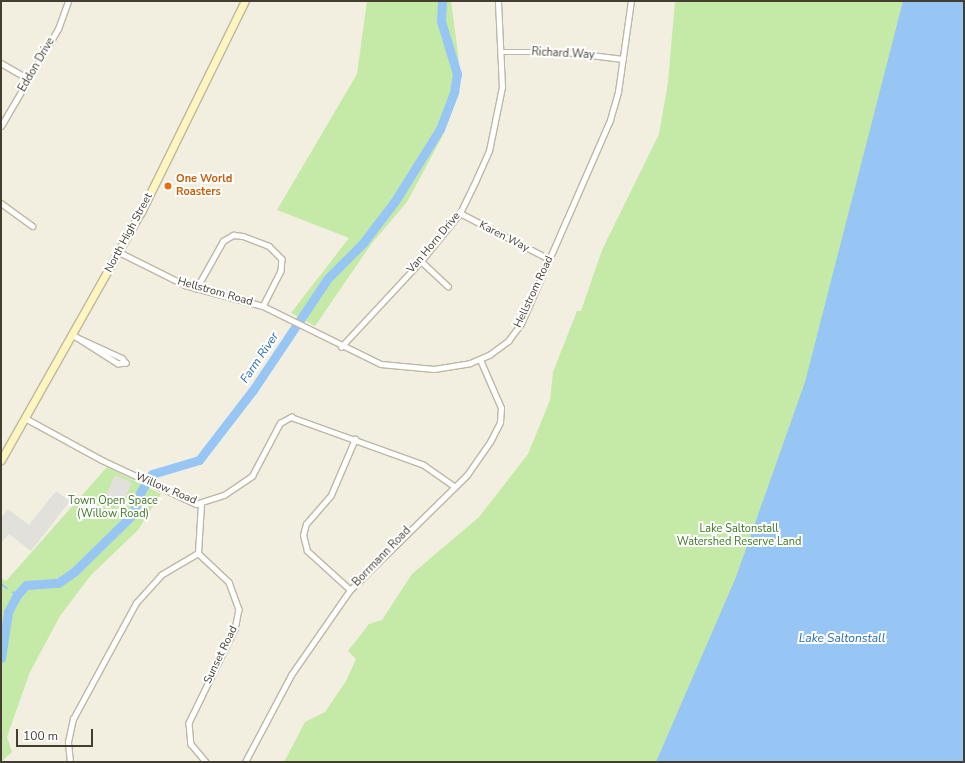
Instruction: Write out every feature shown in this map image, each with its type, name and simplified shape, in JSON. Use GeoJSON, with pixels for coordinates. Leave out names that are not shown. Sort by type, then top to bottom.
{"type":"FeatureCollection","features":[{"type":"Feature","properties":{"kind":"main road","name":"North High Street"},"geometry":{"type":"LineString","coordinates":[[1,460],[27,419],[119,252],[245,1]]}},
{"type":"Feature","properties":{"kind":"street","name":"Eddon Drive"},"geometry":{"type":"LineString","coordinates":[[1,126],[58,29],[68,1]]}},
{"type":"Feature","properties":{"kind":"street","name":"Van Horn Drive"},"geometry":{"type":"LineString","coordinates":[[341,347],[421,261],[460,213],[489,151],[496,126],[503,52],[498,1]]}},
{"type":"Feature","properties":{"kind":"street","name":"Hellstrom Road"},"geometry":{"type":"LineString","coordinates":[[119,252],[196,289],[263,306],[341,347],[381,364],[419,369],[480,360],[515,332],[549,260],[610,120],[623,59],[631,1]]}},
{"type":"Feature","properties":{"kind":"street","name":"Richard Way"},"geometry":{"type":"LineString","coordinates":[[503,52],[566,52],[623,59]]}},
{"type":"Feature","properties":{"kind":"street"},"geometry":{"type":"LineString","coordinates":[[1,63],[29,79]]}},
{"type":"Feature","properties":{"kind":"street"},"geometry":{"type":"LineString","coordinates":[[1,203],[33,226]]}},
{"type":"Feature","properties":{"kind":"street","name":"Karen Way"},"geometry":{"type":"LineString","coordinates":[[460,213],[505,240],[549,260]]}},
{"type":"Feature","properties":{"kind":"street"},"geometry":{"type":"LineString","coordinates":[[196,289],[223,241],[233,235],[243,236],[269,246],[282,259],[281,271],[263,306]]}},
{"type":"Feature","properties":{"kind":"street"},"geometry":{"type":"LineString","coordinates":[[421,261],[448,286]]}},
{"type":"Feature","properties":{"kind":"street"},"geometry":{"type":"LineString","coordinates":[[74,336],[122,358],[126,363],[118,364],[74,336]]}},
{"type":"Feature","properties":{"kind":"street","name":"Borrmann Road"},"geometry":{"type":"LineString","coordinates":[[245,762],[291,675],[350,590],[481,458],[500,422],[501,408],[480,360]]}},
{"type":"Feature","properties":{"kind":"street","name":"Willow Road"},"geometry":{"type":"LineString","coordinates":[[27,419],[136,477],[166,491],[201,504],[234,490],[252,476],[280,423],[287,418],[296,418],[424,465],[454,486]]}},
{"type":"Feature","properties":{"kind":"street"},"geometry":{"type":"LineString","coordinates":[[350,590],[307,551],[302,535],[306,524],[332,495],[354,439]]}},
{"type":"Feature","properties":{"kind":"street"},"geometry":{"type":"LineString","coordinates":[[70,762],[68,742],[74,719],[136,603],[161,575],[198,553],[201,504]]}},
{"type":"Feature","properties":{"kind":"street","name":"Sunset Road"},"geometry":{"type":"LineString","coordinates":[[198,553],[229,582],[239,609],[235,629],[189,724],[190,744],[206,762]]}},
{"type":"Feature","properties":{"kind":"green space"},"geometry":{"type":"Polygon","coordinates":[[[367,1],[451,1],[459,61],[455,103],[442,137],[407,202],[372,243],[315,326],[291,313],[349,238],[277,210],[357,74],[367,1]]]}},
{"type":"Feature","properties":{"kind":"green space","name":"Lake Saltonstall Watershed Reserve Land"},"geometry":{"type":"Polygon","coordinates":[[[675,1],[964,1],[964,762],[284,762],[305,722],[325,712],[346,681],[356,659],[348,651],[369,624],[382,620],[412,574],[479,517],[528,454],[550,400],[553,372],[577,311],[581,311],[602,250],[659,134],[668,82],[675,1]]]}},
{"type":"Feature","properties":{"kind":"green space","name":"Town Open Space (Willow Road)"},"geometry":{"type":"Polygon","coordinates":[[[107,467],[161,494],[138,530],[91,575],[60,616],[30,672],[7,737],[12,752],[1,762],[1,578],[6,581],[107,467]]]}},
{"type":"Feature","properties":{"kind":"shaded area"},"geometry":{"type":"Polygon","coordinates":[[[115,475],[132,483],[123,502],[106,495],[115,475]]]}},
{"type":"Feature","properties":{"kind":"shaded area"},"geometry":{"type":"Polygon","coordinates":[[[56,491],[70,501],[31,551],[9,534],[1,543],[1,518],[8,509],[29,525],[56,491]]]}},
{"type":"Feature","properties":{"kind":"water","name":"Lake Saltonstall"},"geometry":{"type":"Polygon","coordinates":[[[903,1],[964,1],[964,762],[656,762],[736,577],[805,382],[903,1]]]}},
{"type":"Feature","properties":{"kind":"waterway","name":"Farm River"},"geometry":{"type":"LineString","coordinates":[[1,658],[8,612],[17,595],[26,585],[58,583],[75,571],[133,514],[141,491],[152,474],[199,460],[253,390],[328,278],[363,243],[395,201],[440,129],[454,92],[457,74],[441,21],[442,1]]}},
{"type":"Feature","properties":{"kind":"waterway"},"geometry":{"type":"LineString","coordinates":[[1,584],[7,588]]}},
{"type":"Feature","properties":{"kind":"waterway","name":"Farm River"},"geometry":{"type":"LineString","coordinates":[[13,592],[17,595]]}},
{"type":"Feature","properties":{"kind":"place","name":"One World Roasters"},"geometry":{"type":"Point","coordinates":[168,186]}}]}
